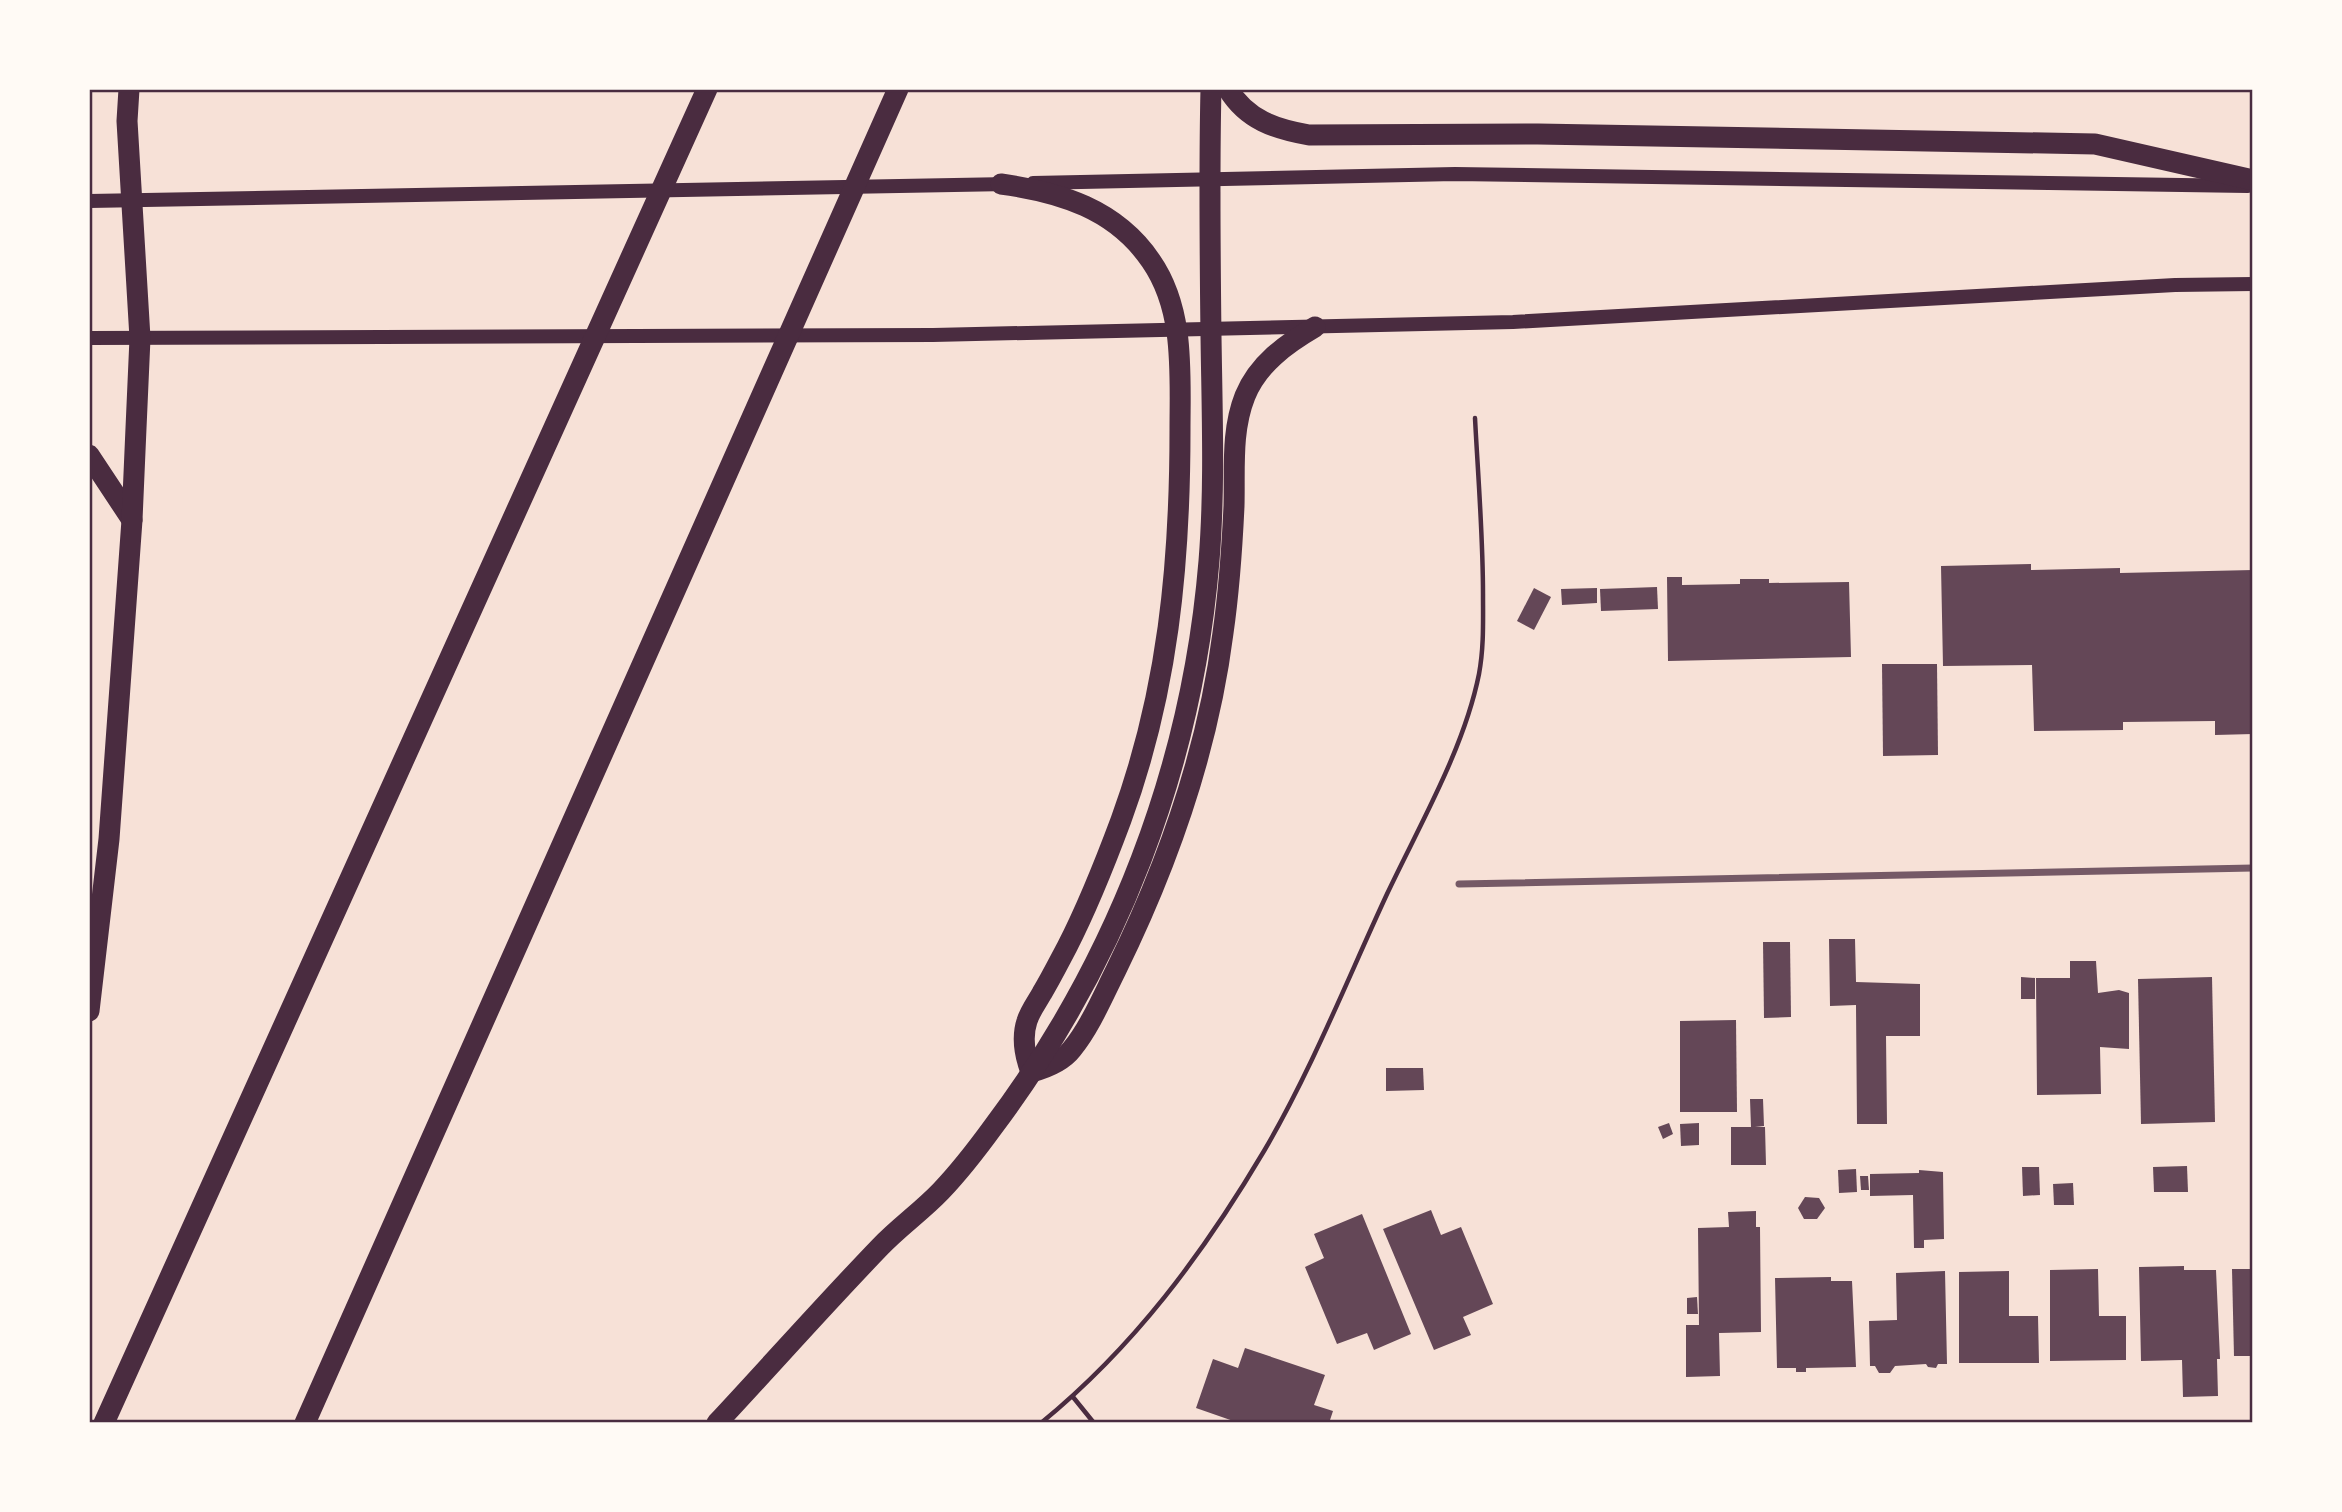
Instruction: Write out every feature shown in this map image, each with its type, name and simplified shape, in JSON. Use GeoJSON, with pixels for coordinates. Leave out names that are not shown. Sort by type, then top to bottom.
{"type":"FeatureCollection","features":[{"type":"Feature","properties":{"kind":"highway"},"geometry":{"type":"LineString","coordinates":[[89,1011],[109,839],[132,520],[140,338],[127,121],[129,89]]}},
{"type":"Feature","properties":{"kind":"highway"},"geometry":{"type":"LineString","coordinates":[[104,1423],[707,89]]}},
{"type":"Feature","properties":{"kind":"highway"},"geometry":{"type":"LineString","coordinates":[[305,1423],[898,89]]}},
{"type":"Feature","properties":{"kind":"highway"},"geometry":{"type":"LineString","coordinates":[[717,1423],[883,1244],[940,1192],[992,1129],[1031,1072],[1083,986],[1115,924],[1152,833],[1176,755],[1200,638],[1210,557],[1213,461],[1211,89]]}},
{"type":"Feature","properties":{"kind":"highway"},"geometry":{"type":"LineString","coordinates":[[1228,89],[1244,110],[1257,120],[1273,127],[1309,135],[1538,134],[2095,145],[2253,180]]}},
{"type":"Feature","properties":{"kind":"highway"},"geometry":{"type":"LineString","coordinates":[[1001,184],[1065,197],[1121,227],[1143,251],[1160,275],[1174,310],[1180,396],[1179,516],[1174,593],[1163,669],[1145,747],[1121,820],[1083,916],[1027,1019],[1023,1046],[1031,1072]]}},
{"type":"Feature","properties":{"kind":"highway"},"geometry":{"type":"LineString","coordinates":[[1031,1072],[1059,1060],[1072,1049],[1126,949],[1160,873],[1188,793],[1216,677],[1231,554],[1234,454],[1240,412],[1255,376],[1268,361],[1315,327]]}},
{"type":"Feature","properties":{"kind":"highway"},"geometry":{"type":"LineString","coordinates":[[89,455],[132,520]]}},
{"type":"Feature","properties":{"kind":"main road"},"geometry":{"type":"LineString","coordinates":[[89,201],[1455,174],[2253,186]]}},
{"type":"Feature","properties":{"kind":"main road"},"geometry":{"type":"LineString","coordinates":[[89,338],[933,335],[1315,327],[1548,321],[2175,285],[2253,284]]}},
{"type":"Feature","properties":{"kind":"street"},"geometry":{"type":"LineString","coordinates":[[1459,884],[2253,868]]}},
{"type":"Feature","properties":{"kind":"path"},"geometry":{"type":"LineString","coordinates":[[1041,1423],[1073,1397],[1135,1335],[1180,1278],[1265,1149],[1315,1051],[1462,731],[1480,670],[1483,637],[1483,561],[1475,418]]}},
{"type":"Feature","properties":{"kind":"path"},"geometry":{"type":"LineString","coordinates":[[1073,1397],[1094,1423]]}},
{"type":"Feature","properties":{"kind":"building"},"geometry":{"type":"Polygon","coordinates":[[[2031,564],[2031,570],[2120,568],[2120,573],[2253,570],[2253,734],[2215,735],[2215,721],[2123,722],[2123,730],[2034,731],[2032,665],[1943,666],[1941,566],[2031,564]]]}},
{"type":"Feature","properties":{"kind":"building"},"geometry":{"type":"Polygon","coordinates":[[[1667,577],[1682,577],[1682,585],[1740,584],[1740,579],[1769,579],[1769,583],[1849,582],[1851,657],[1668,661],[1667,577]]]}},
{"type":"Feature","properties":{"kind":"building"},"geometry":{"type":"Polygon","coordinates":[[[1657,587],[1658,609],[1601,611],[1600,589],[1657,587]]]}},
{"type":"Feature","properties":{"kind":"building"},"geometry":{"type":"Polygon","coordinates":[[[1534,588],[1551,597],[1534,630],[1517,621],[1534,588]]]}},
{"type":"Feature","properties":{"kind":"building"},"geometry":{"type":"Polygon","coordinates":[[[1597,588],[1597,603],[1562,605],[1561,589],[1597,588]]]}},
{"type":"Feature","properties":{"kind":"building"},"geometry":{"type":"Polygon","coordinates":[[[1882,664],[1937,664],[1938,755],[1883,756],[1882,664]]]}},
{"type":"Feature","properties":{"kind":"building"},"geometry":{"type":"Polygon","coordinates":[[[1829,939],[1855,939],[1856,982],[1920,984],[1920,1036],[1886,1036],[1887,1124],[1857,1124],[1856,1005],[1830,1006],[1829,939]]]}},
{"type":"Feature","properties":{"kind":"building"},"geometry":{"type":"Polygon","coordinates":[[[1763,942],[1790,942],[1791,1017],[1764,1018],[1763,942]]]}},
{"type":"Feature","properties":{"kind":"building"},"geometry":{"type":"Polygon","coordinates":[[[2070,961],[2096,961],[2098,993],[2119,990],[2129,993],[2129,1049],[2100,1047],[2101,1094],[2037,1095],[2036,978],[2070,978],[2070,961]]]}},
{"type":"Feature","properties":{"kind":"building"},"geometry":{"type":"Polygon","coordinates":[[[2021,977],[2035,978],[2035,999],[2021,999],[2021,977]]]}},
{"type":"Feature","properties":{"kind":"building"},"geometry":{"type":"Polygon","coordinates":[[[2212,977],[2215,1122],[2141,1124],[2138,979],[2212,977]]]}},
{"type":"Feature","properties":{"kind":"building"},"geometry":{"type":"Polygon","coordinates":[[[1736,1020],[1737,1112],[1680,1112],[1680,1021],[1736,1020]]]}},
{"type":"Feature","properties":{"kind":"building"},"geometry":{"type":"Polygon","coordinates":[[[1386,1068],[1423,1068],[1424,1090],[1386,1091],[1386,1068]]]}},
{"type":"Feature","properties":{"kind":"building"},"geometry":{"type":"Polygon","coordinates":[[[1750,1099],[1763,1099],[1764,1126],[1755,1127],[1765,1127],[1766,1165],[1731,1165],[1731,1127],[1751,1127],[1750,1099]]]}},
{"type":"Feature","properties":{"kind":"building"},"geometry":{"type":"Polygon","coordinates":[[[1669,1123],[1673,1134],[1663,1139],[1658,1127],[1669,1123]]]}},
{"type":"Feature","properties":{"kind":"building"},"geometry":{"type":"Polygon","coordinates":[[[1699,1123],[1699,1145],[1681,1146],[1680,1124],[1699,1123]]]}},
{"type":"Feature","properties":{"kind":"building"},"geometry":{"type":"Polygon","coordinates":[[[2187,1166],[2188,1192],[2154,1192],[2153,1167],[2187,1166]]]}},
{"type":"Feature","properties":{"kind":"building"},"geometry":{"type":"Polygon","coordinates":[[[2022,1167],[2039,1167],[2040,1195],[2023,1196],[2022,1167]]]}},
{"type":"Feature","properties":{"kind":"building"},"geometry":{"type":"Polygon","coordinates":[[[1856,1169],[1857,1192],[1839,1193],[1838,1170],[1856,1169]]]}},
{"type":"Feature","properties":{"kind":"building"},"geometry":{"type":"Polygon","coordinates":[[[1919,1170],[1943,1172],[1944,1239],[1924,1240],[1924,1248],[1914,1248],[1913,1195],[1870,1196],[1870,1174],[1919,1173],[1919,1170]]]}},
{"type":"Feature","properties":{"kind":"building"},"geometry":{"type":"Polygon","coordinates":[[[1860,1176],[1868,1176],[1869,1190],[1861,1190],[1860,1176]]]}},
{"type":"Feature","properties":{"kind":"building"},"geometry":{"type":"Polygon","coordinates":[[[2073,1183],[2074,1205],[2054,1205],[2053,1184],[2073,1183]]]}},
{"type":"Feature","properties":{"kind":"building"},"geometry":{"type":"Polygon","coordinates":[[[1805,1197],[1819,1198],[1825,1208],[1817,1219],[1804,1219],[1798,1208],[1805,1197]]]}},
{"type":"Feature","properties":{"kind":"building"},"geometry":{"type":"Polygon","coordinates":[[[1431,1210],[1441,1235],[1461,1227],[1493,1304],[1463,1317],[1471,1335],[1434,1350],[1383,1229],[1431,1210]]]}},
{"type":"Feature","properties":{"kind":"building"},"geometry":{"type":"Polygon","coordinates":[[[1756,1211],[1756,1227],[1760,1227],[1761,1332],[1719,1333],[1720,1376],[1686,1377],[1686,1325],[1699,1325],[1698,1228],[1729,1227],[1728,1212],[1756,1211]]]}},
{"type":"Feature","properties":{"kind":"building"},"geometry":{"type":"Polygon","coordinates":[[[1362,1214],[1411,1334],[1374,1350],[1367,1333],[1337,1344],[1305,1267],[1324,1258],[1314,1234],[1362,1214]]]}},
{"type":"Feature","properties":{"kind":"building"},"geometry":{"type":"Polygon","coordinates":[[[2184,1266],[2184,1270],[2216,1270],[2220,1359],[2217,1359],[2218,1396],[2183,1397],[2182,1360],[2141,1361],[2139,1267],[2184,1266]]]}},
{"type":"Feature","properties":{"kind":"building"},"geometry":{"type":"Polygon","coordinates":[[[2098,1269],[2099,1316],[2126,1316],[2126,1360],[2050,1361],[2050,1270],[2098,1269]]]}},
{"type":"Feature","properties":{"kind":"building"},"geometry":{"type":"Polygon","coordinates":[[[2232,1269],[2253,1269],[2253,1356],[2234,1356],[2232,1269]]]}},
{"type":"Feature","properties":{"kind":"building"},"geometry":{"type":"Polygon","coordinates":[[[1945,1271],[1947,1364],[1938,1364],[1936,1368],[1926,1364],[1895,1366],[1890,1373],[1879,1373],[1875,1366],[1870,1366],[1869,1321],[1897,1320],[1896,1273],[1945,1271]]]}},
{"type":"Feature","properties":{"kind":"building"},"geometry":{"type":"Polygon","coordinates":[[[2009,1271],[2009,1316],[2038,1316],[2039,1363],[1959,1363],[1959,1272],[2009,1271]]]}},
{"type":"Feature","properties":{"kind":"building"},"geometry":{"type":"Polygon","coordinates":[[[1831,1277],[1831,1281],[1852,1281],[1856,1367],[1806,1368],[1806,1372],[1796,1372],[1796,1368],[1777,1368],[1775,1278],[1831,1277]]]}},
{"type":"Feature","properties":{"kind":"building"},"geometry":{"type":"Polygon","coordinates":[[[1697,1297],[1698,1314],[1687,1314],[1687,1298],[1697,1297]]]}},
{"type":"Feature","properties":{"kind":"building"},"geometry":{"type":"Polygon","coordinates":[[[1245,1348],[1325,1375],[1314,1405],[1333,1411],[1329,1423],[1239,1423],[1196,1408],[1213,1359],[1238,1368],[1245,1348]]]}}]}
